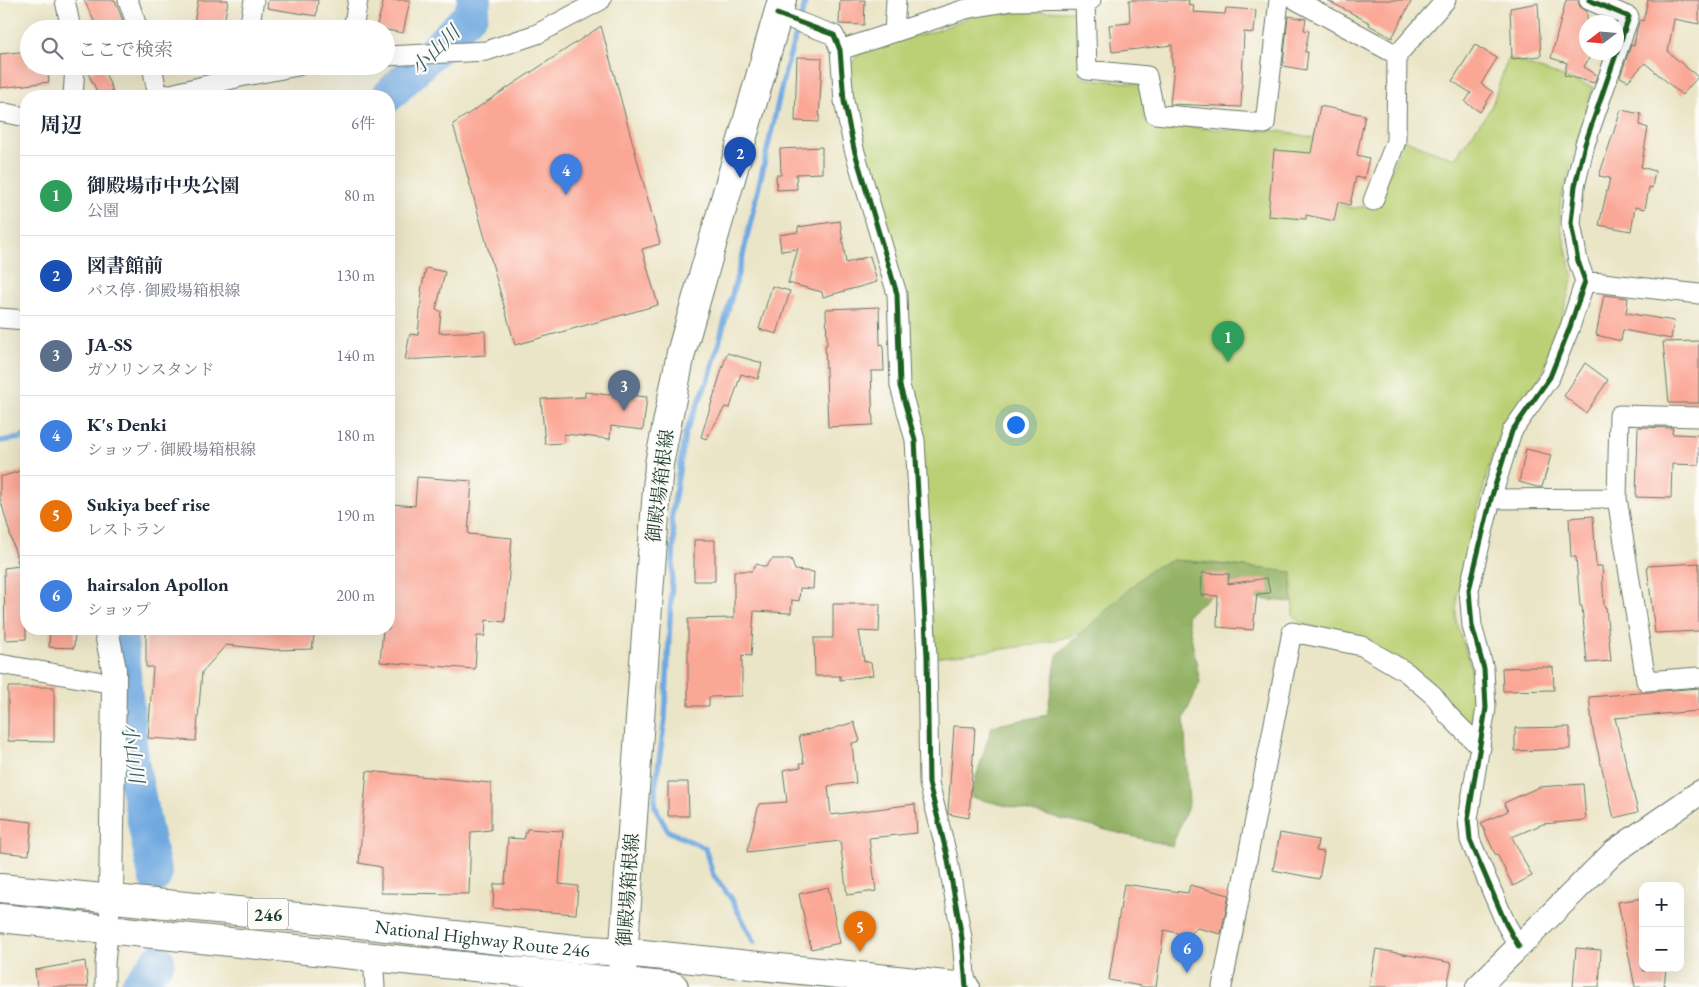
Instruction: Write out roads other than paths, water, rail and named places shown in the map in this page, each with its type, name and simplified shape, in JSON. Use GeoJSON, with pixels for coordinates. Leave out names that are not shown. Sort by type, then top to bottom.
{"type":"FeatureCollection","features":[{"type":"Feature","properties":{"kind":"main road","name":"御殿場箱根線"},"geometry":{"type":"LineString","coordinates":[[621,984],[659,464],[680,353],[779,7]]}},
{"type":"Feature","properties":{"kind":"main road","name":"National Highway Route 246"},"geometry":{"type":"LineString","coordinates":[[0,888],[309,918],[574,949],[624,952],[965,987]]}},
{"type":"Feature","properties":{"kind":"main road","name":"National Highway Route 246"},"geometry":{"type":"LineString","coordinates":[[0,918],[621,984],[674,987]]}},
{"type":"Feature","properties":{"kind":"street"},"geometry":{"type":"LineString","coordinates":[[65,0],[68,20]]}},
{"type":"Feature","properties":{"kind":"street"},"geometry":{"type":"LineString","coordinates":[[128,0],[135,20]]}},
{"type":"Feature","properties":{"kind":"street"},"geometry":{"type":"LineString","coordinates":[[251,20],[254,0]]}},
{"type":"Feature","properties":{"kind":"street"},"geometry":{"type":"LineString","coordinates":[[355,20],[358,0]]}},
{"type":"Feature","properties":{"kind":"street"},"geometry":{"type":"LineString","coordinates":[[395,56],[486,51],[537,34],[601,0]]}},
{"type":"Feature","properties":{"kind":"street"},"geometry":{"type":"LineString","coordinates":[[894,32],[896,0]]}},
{"type":"Feature","properties":{"kind":"street"},"geometry":{"type":"LineString","coordinates":[[840,50],[966,8],[1011,0],[1091,0]]}},
{"type":"Feature","properties":{"kind":"street"},"geometry":{"type":"LineString","coordinates":[[1085,0],[1087,70],[1147,76],[1155,114],[1265,124],[1279,0]]}},
{"type":"Feature","properties":{"kind":"street"},"geometry":{"type":"LineString","coordinates":[[1296,0],[1397,55]]}},
{"type":"Feature","properties":{"kind":"street"},"geometry":{"type":"LineString","coordinates":[[1372,201],[1396,141],[1397,55],[1446,0]]}},
{"type":"Feature","properties":{"kind":"street"},"geometry":{"type":"LineString","coordinates":[[1519,947],[1506,924],[1470,840],[1468,819],[1486,708],[1484,669],[1472,626],[1469,590],[1492,499],[1512,431],[1550,377],[1570,327],[1585,281],[1578,261],[1571,223],[1575,186],[1585,144],[1632,8],[1589,0]]}},
{"type":"Feature","properties":{"kind":"street"},"geometry":{"type":"LineString","coordinates":[[779,7],[834,35],[840,50],[844,100],[854,149],[897,294],[900,386],[915,440],[927,656],[929,783],[947,855],[962,938],[965,987]]}},
{"type":"Feature","properties":{"kind":"street"},"geometry":{"type":"LineString","coordinates":[[73,90],[74,75]]}},
{"type":"Feature","properties":{"kind":"street"},"geometry":{"type":"LineString","coordinates":[[154,75],[157,90]]}},
{"type":"Feature","properties":{"kind":"street"},"geometry":{"type":"LineString","coordinates":[[182,90],[231,75]]}},
{"type":"Feature","properties":{"kind":"street"},"geometry":{"type":"LineString","coordinates":[[0,112],[20,116]]}},
{"type":"Feature","properties":{"kind":"street"},"geometry":{"type":"LineString","coordinates":[[1585,281],[1699,294]]}},
{"type":"Feature","properties":{"kind":"street"},"geometry":{"type":"LineString","coordinates":[[0,318],[20,320]]}},
{"type":"Feature","properties":{"kind":"street"},"geometry":{"type":"LineString","coordinates":[[1699,417],[1619,415],[1617,498],[1646,681],[1699,677]]}},
{"type":"Feature","properties":{"kind":"street"},"geometry":{"type":"LineString","coordinates":[[1492,499],[1617,498]]}},
{"type":"Feature","properties":{"kind":"street"},"geometry":{"type":"LineString","coordinates":[[1222,987],[1292,632],[1362,646],[1406,672],[1433,695],[1448,715],[1481,748]]}},
{"type":"Feature","properties":{"kind":"street"},"geometry":{"type":"LineString","coordinates":[[106,987],[111,899],[114,684],[114,669],[107,635]]}},
{"type":"Feature","properties":{"kind":"street"},"geometry":{"type":"LineString","coordinates":[[0,664],[114,684]]}},
{"type":"Feature","properties":{"kind":"street"},"geometry":{"type":"LineString","coordinates":[[1478,987],[1614,852],[1699,794]]}},
{"type":"Feature","properties":{"kind":"street"},"geometry":{"type":"LineString","coordinates":[[373,957],[375,987]]}},
{"type":"Feature","properties":{"kind":"waterway","name":"小山川"},"geometry":{"type":"LineString","coordinates":[[394,90],[471,14],[474,0]]}},
{"type":"Feature","properties":{"kind":"waterway"},"geometry":{"type":"LineString","coordinates":[[754,942],[731,898],[713,875],[705,848],[668,831],[655,807],[655,789],[665,719],[674,538],[671,520],[685,434],[710,375],[743,255],[785,72],[806,0]]}},
{"type":"Feature","properties":{"kind":"waterway"},"geometry":{"type":"LineString","coordinates":[[0,441],[20,438]]}},
{"type":"Feature","properties":{"kind":"waterway","name":"小山川"},"geometry":{"type":"LineString","coordinates":[[121,635],[132,762],[155,876]]}},
{"type":"Feature","properties":{"kind":"waterway","name":"小山川"},"geometry":{"type":"LineString","coordinates":[[137,987],[158,961]]}},
{"type":"Feature","properties":{"kind":"place","name":"図書館前"},"geometry":{"type":"Point","coordinates":[740,178]}},
{"type":"Feature","properties":{"kind":"place","name":"K's Denki"},"geometry":{"type":"Point","coordinates":[566,195]}},
{"type":"Feature","properties":{"kind":"place","name":"御殿場市中央公園"},"geometry":{"type":"Point","coordinates":[1228,362]}},
{"type":"Feature","properties":{"kind":"place","name":"JA-SS"},"geometry":{"type":"Point","coordinates":[624,411]}},
{"type":"Feature","properties":{"kind":"place","name":"Sukiya beef rise"},"geometry":{"type":"Point","coordinates":[860,952]}},
{"type":"Feature","properties":{"kind":"place","name":"hairsalon Apollon"},"geometry":{"type":"Point","coordinates":[1187,973]}}]}
